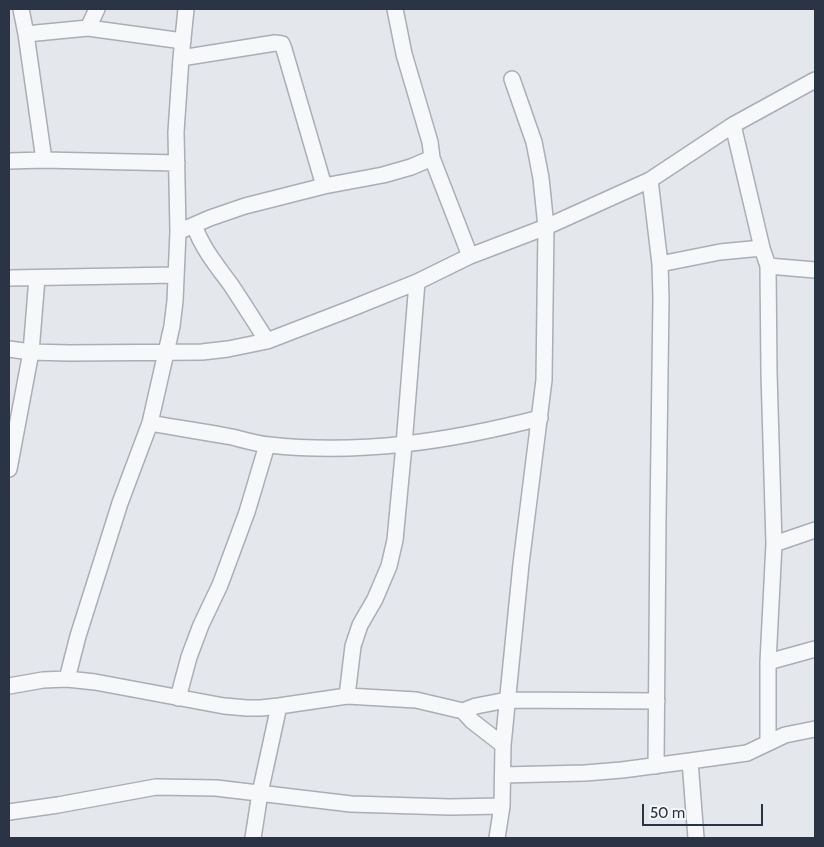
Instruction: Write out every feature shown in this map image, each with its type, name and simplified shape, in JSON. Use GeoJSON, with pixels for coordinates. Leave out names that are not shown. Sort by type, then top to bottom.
{"type":"FeatureCollection","features":[{"type":"Feature","properties":{"kind":"street"},"geometry":{"type":"LineString","coordinates":[[21,9],[44,160]]}},
{"type":"Feature","properties":{"kind":"street"},"geometry":{"type":"LineString","coordinates":[[88,28],[97,9]]}},
{"type":"Feature","properties":{"kind":"street"},"geometry":{"type":"LineString","coordinates":[[67,679],[78,636],[118,512],[150,423],[172,326],[178,232],[176,132],[186,9]]}},
{"type":"Feature","properties":{"kind":"street"},"geometry":{"type":"LineString","coordinates":[[395,9],[404,54],[430,142],[432,158],[470,256]]}},
{"type":"Feature","properties":{"kind":"street"},"geometry":{"type":"LineString","coordinates":[[26,34],[88,28],[182,41]]}},
{"type":"Feature","properties":{"kind":"street"},"geometry":{"type":"LineString","coordinates":[[181,58],[275,43],[282,44],[324,186]]}},
{"type":"Feature","properties":{"kind":"street"},"geometry":{"type":"LineString","coordinates":[[497,838],[502,806],[503,745],[507,700],[521,564],[544,380],[546,227],[541,178],[534,142],[512,79]]}},
{"type":"Feature","properties":{"kind":"street"},"geometry":{"type":"LineString","coordinates":[[9,349],[31,352],[69,353],[202,352],[228,349],[267,340],[341,313],[417,282],[470,256],[546,227],[650,180],[733,125],[814,83]]}},
{"type":"Feature","properties":{"kind":"street"},"geometry":{"type":"LineString","coordinates":[[733,125],[768,266],[774,544],[768,662],[768,742]]}},
{"type":"Feature","properties":{"kind":"street"},"geometry":{"type":"LineString","coordinates":[[178,232],[245,206],[324,186],[383,175],[411,167],[432,158]]}},
{"type":"Feature","properties":{"kind":"street"},"geometry":{"type":"LineString","coordinates":[[9,161],[177,163]]}},
{"type":"Feature","properties":{"kind":"street"},"geometry":{"type":"LineString","coordinates":[[650,180],[660,264],[662,337],[656,766]]}},
{"type":"Feature","properties":{"kind":"street"},"geometry":{"type":"LineString","coordinates":[[194,225],[198,238],[205,250],[232,286],[267,340]]}},
{"type":"Feature","properties":{"kind":"street"},"geometry":{"type":"LineString","coordinates":[[660,264],[720,252],[762,248]]}},
{"type":"Feature","properties":{"kind":"street"},"geometry":{"type":"LineString","coordinates":[[768,266],[815,270]]}},
{"type":"Feature","properties":{"kind":"street"},"geometry":{"type":"LineString","coordinates":[[9,278],[176,276]]}},
{"type":"Feature","properties":{"kind":"street"},"geometry":{"type":"LineString","coordinates":[[9,470],[31,352],[37,278]]}},
{"type":"Feature","properties":{"kind":"street"},"geometry":{"type":"LineString","coordinates":[[347,696],[353,646],[360,625],[375,599],[389,566],[395,540],[417,282]]}},
{"type":"Feature","properties":{"kind":"street"},"geometry":{"type":"LineString","coordinates":[[150,423],[268,445],[331,449],[404,445],[506,427],[540,418]]}},
{"type":"Feature","properties":{"kind":"street"},"geometry":{"type":"LineString","coordinates":[[178,698],[189,657],[220,586],[247,512],[268,445]]}},
{"type":"Feature","properties":{"kind":"street"},"geometry":{"type":"LineString","coordinates":[[774,544],[815,530]]}},
{"type":"Feature","properties":{"kind":"street"},"geometry":{"type":"LineString","coordinates":[[768,662],[815,649]]}},
{"type":"Feature","properties":{"kind":"street"},"geometry":{"type":"LineString","coordinates":[[9,686],[43,680],[67,679],[95,682],[224,706],[247,708],[279,706],[347,696],[416,700],[463,711],[476,706],[507,700],[657,700]]}},
{"type":"Feature","properties":{"kind":"street"},"geometry":{"type":"LineString","coordinates":[[253,838],[260,793],[279,706]]}},
{"type":"Feature","properties":{"kind":"street"},"geometry":{"type":"LineString","coordinates":[[463,711],[472,721],[503,745]]}},
{"type":"Feature","properties":{"kind":"street"},"geometry":{"type":"LineString","coordinates":[[503,775],[585,773],[690,761],[747,752],[784,735],[815,729]]}},
{"type":"Feature","properties":{"kind":"street"},"geometry":{"type":"LineString","coordinates":[[690,761],[696,838]]}},
{"type":"Feature","properties":{"kind":"street"},"geometry":{"type":"LineString","coordinates":[[9,812],[58,806],[156,787],[216,788],[351,804],[440,807],[502,806]]}}]}
